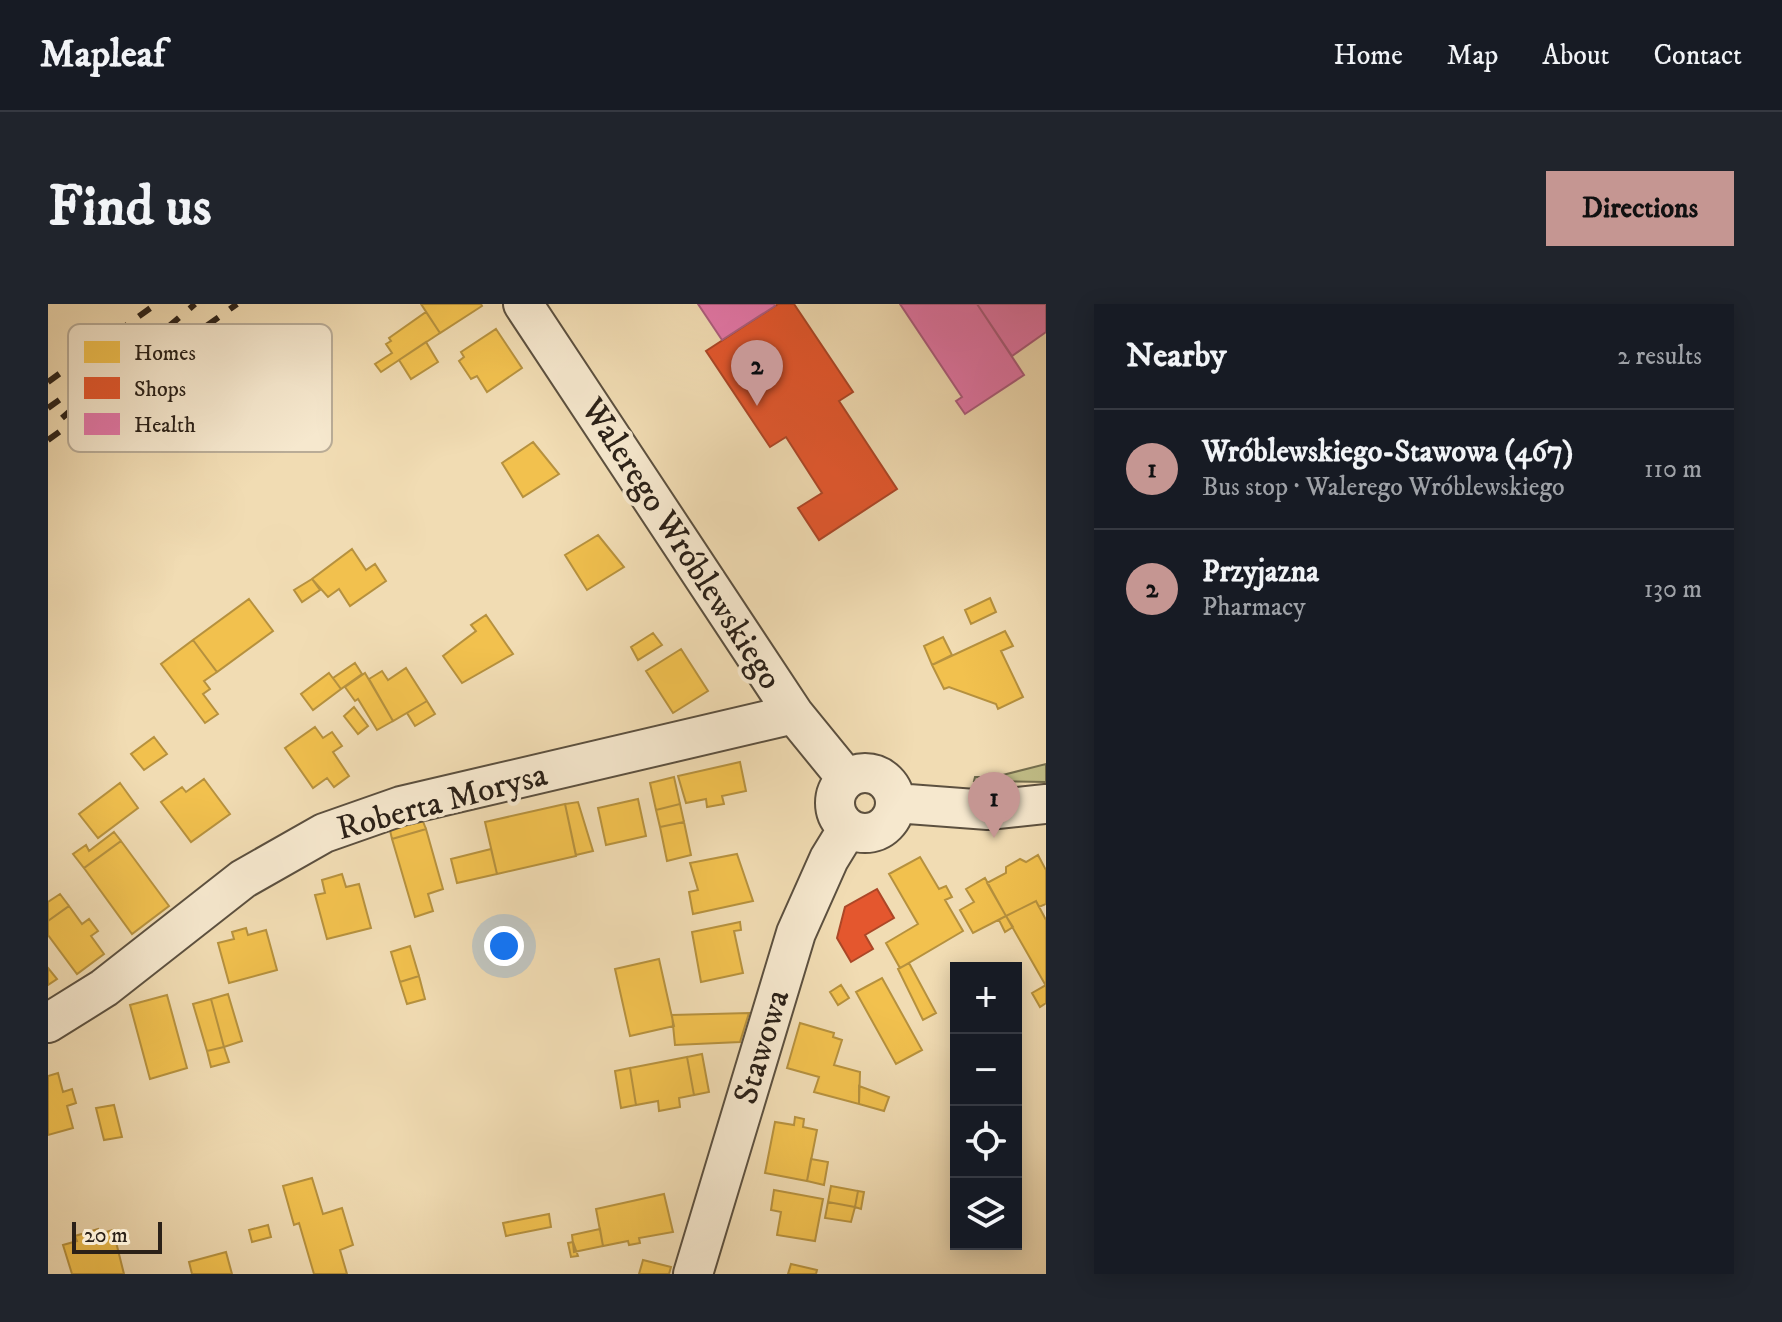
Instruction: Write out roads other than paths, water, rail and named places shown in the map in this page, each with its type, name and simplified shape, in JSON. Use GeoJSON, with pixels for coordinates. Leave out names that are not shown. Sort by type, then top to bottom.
{"type":"FeatureCollection","features":[{"type":"Feature","properties":{"kind":"street","name":"Walerego Wróblewskiego"},"geometry":{"type":"LineString","coordinates":[[523,304],[794,714],[847,779]]}},
{"type":"Feature","properties":{"kind":"street","name":"Roberta Morysa"},"geometry":{"type":"LineString","coordinates":[[48,1023],[104,988],[243,879],[324,833],[401,806],[794,714]]}},
{"type":"Feature","properties":{"kind":"street"},"geometry":{"type":"LineString","coordinates":[[864,773],[889,785],[895,803],[883,828],[865,833],[848,828],[841,821],[835,804],[836,794],[847,779],[864,773]]}},
{"type":"Feature","properties":{"kind":"street"},"geometry":{"type":"LineString","coordinates":[[895,803],[988,810],[1046,804]]}},
{"type":"Feature","properties":{"kind":"street","name":"Stawowa"},"geometry":{"type":"LineString","coordinates":[[693,1274],[796,933],[829,859],[848,828]]}},
{"type":"Feature","properties":{"kind":"railway"},"geometry":{"type":"LineString","coordinates":[[128,324],[156,304]]}},
{"type":"Feature","properties":{"kind":"railway"},"geometry":{"type":"LineString","coordinates":[[172,324],[195,304]]}},
{"type":"Feature","properties":{"kind":"railway"},"geometry":{"type":"LineString","coordinates":[[209,324],[237,304]]}},
{"type":"Feature","properties":{"kind":"railway"},"geometry":{"type":"LineString","coordinates":[[48,382],[68,368]]}},
{"type":"Feature","properties":{"kind":"railway"},"geometry":{"type":"LineString","coordinates":[[48,408],[68,394]]}},
{"type":"Feature","properties":{"kind":"railway"},"geometry":{"type":"LineString","coordinates":[[62,418],[68,413]]}},
{"type":"Feature","properties":{"kind":"railway"},"geometry":{"type":"LineString","coordinates":[[48,440],[68,426]]}},
{"type":"Feature","properties":{"kind":"place","name":"Przyjazna"},"geometry":{"type":"Point","coordinates":[757,406]}},
{"type":"Feature","properties":{"kind":"place","name":"Wróblewskiego-Stawowa (467)"},"geometry":{"type":"Point","coordinates":[994,838]}}]}
